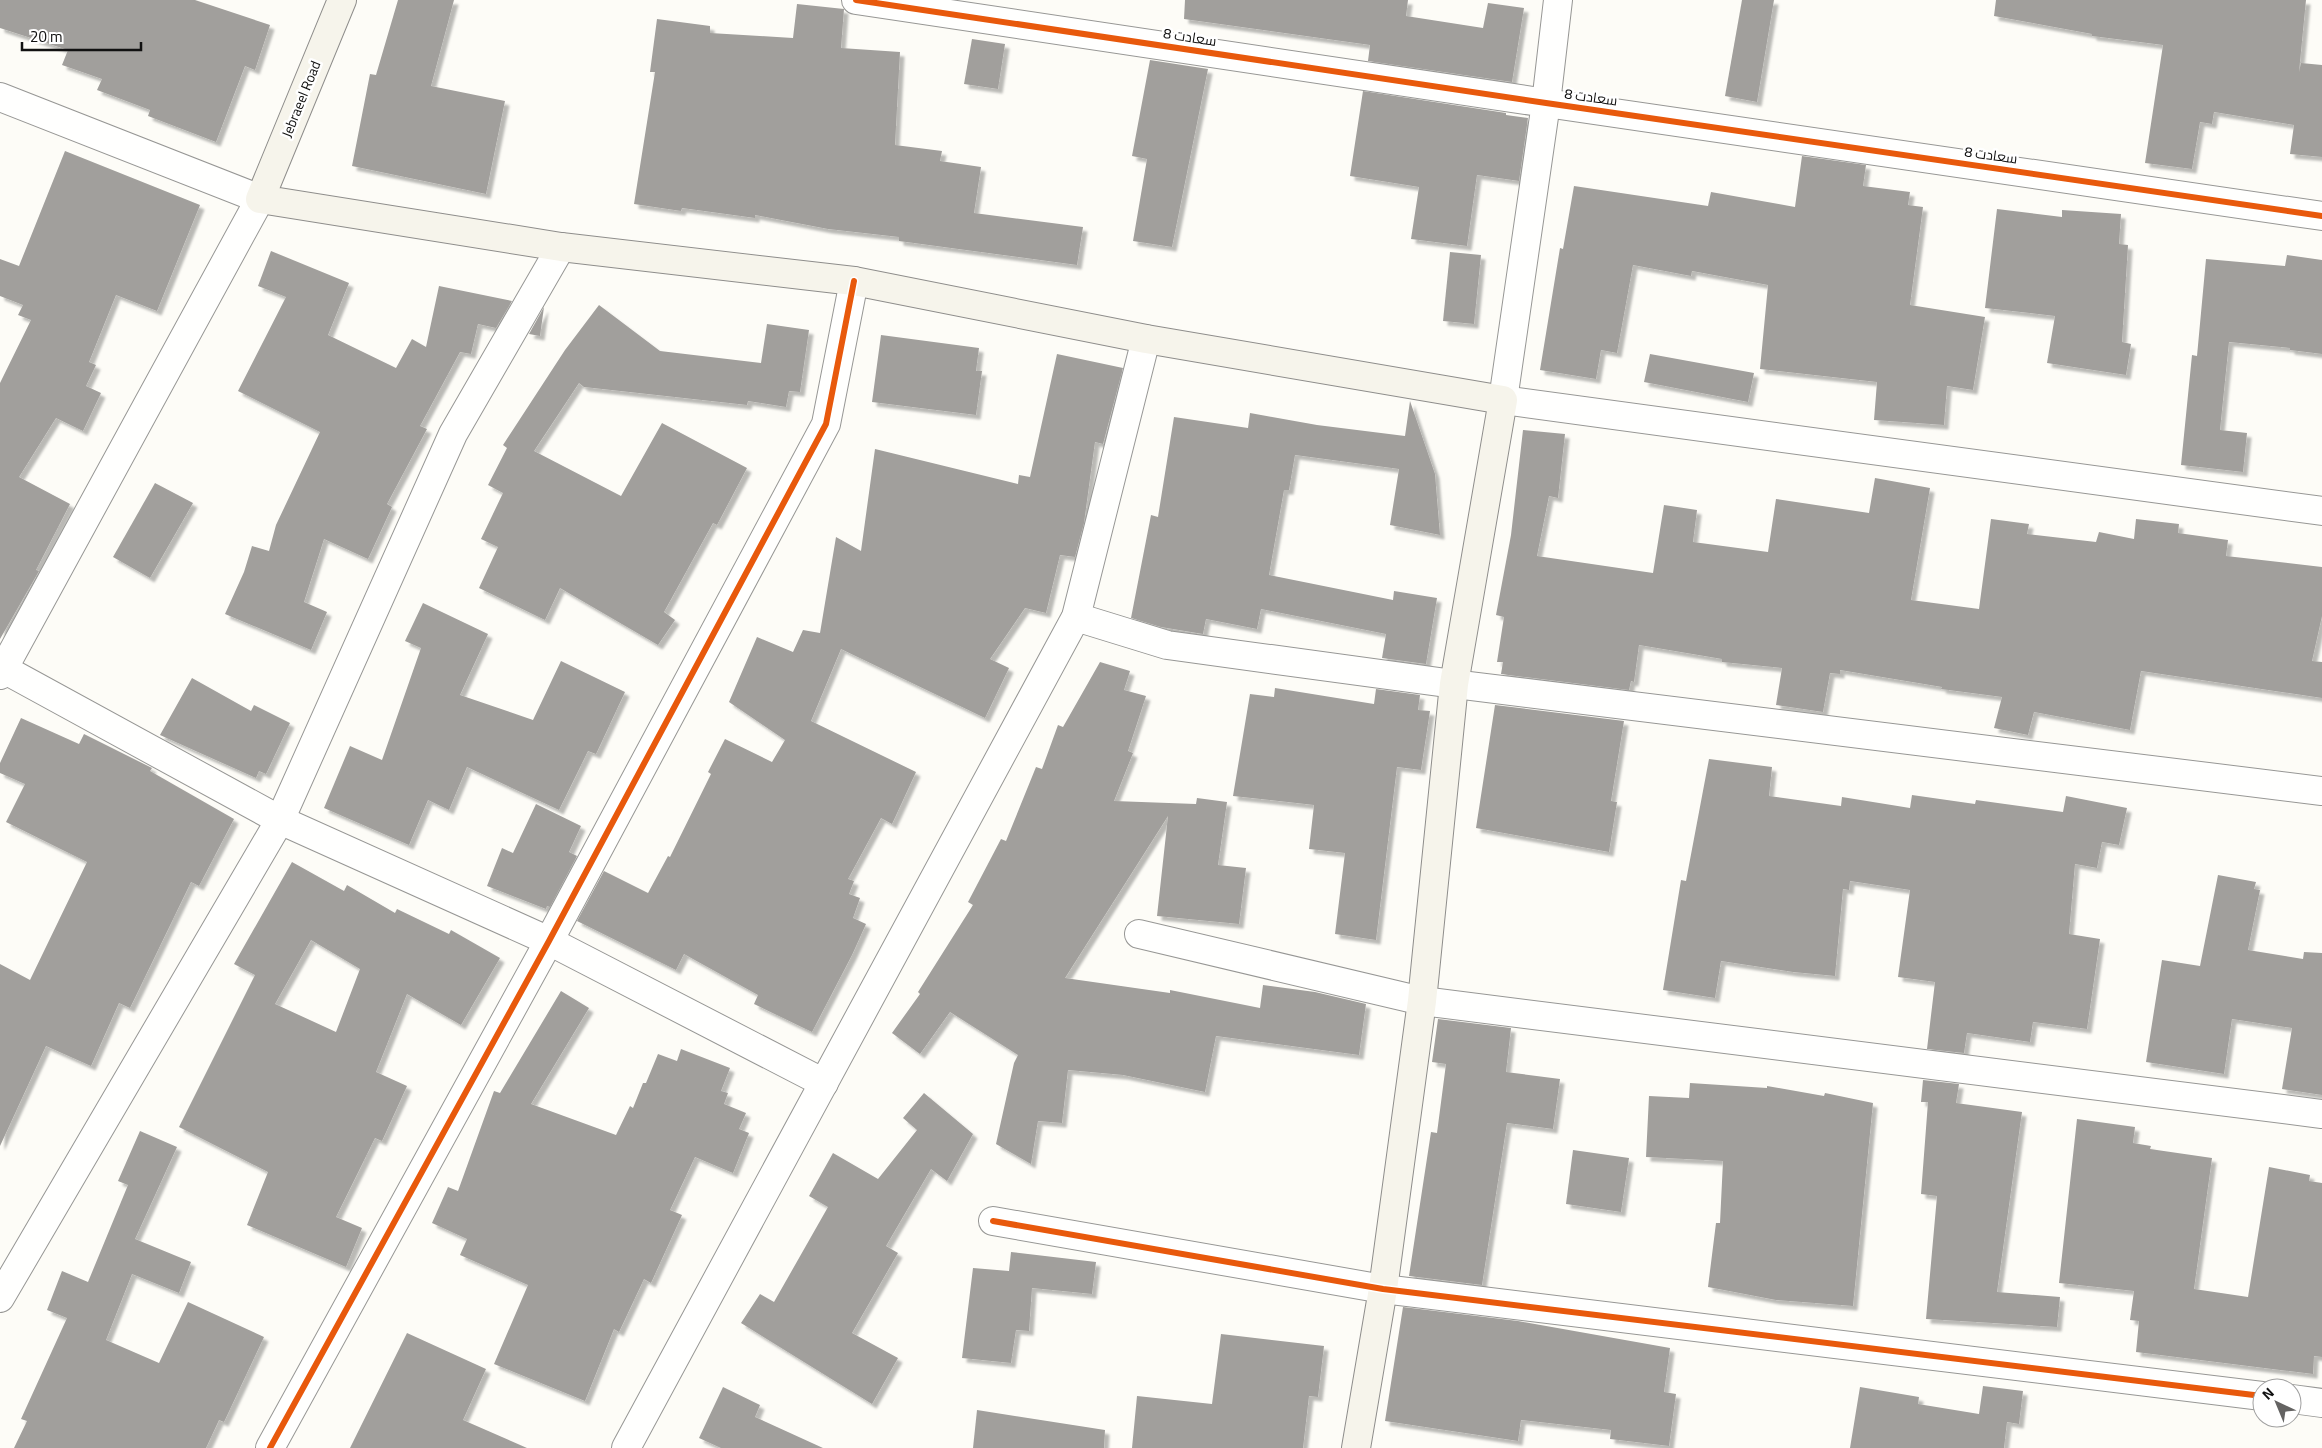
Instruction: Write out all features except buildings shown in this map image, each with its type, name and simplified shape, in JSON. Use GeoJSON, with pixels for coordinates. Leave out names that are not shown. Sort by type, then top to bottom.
{"type":"FeatureCollection","features":[{"type":"Feature","properties":{"kind":"main road","name":"Jebraeel Road"},"geometry":{"type":"LineString","coordinates":[[260,199],[342,0]]}},
{"type":"Feature","properties":{"kind":"main road"},"geometry":{"type":"LineString","coordinates":[[260,199],[561,247],[854,281],[1146,339],[1504,400],[1454,684],[1422,1001],[1383,1289],[1356,1448]]}},
{"type":"Feature","properties":{"kind":"street","name":"سعادت 8"},"geometry":{"type":"LineString","coordinates":[[856,0],[2322,216]]}},
{"type":"Feature","properties":{"kind":"street"},"geometry":{"type":"LineString","coordinates":[[1558,0],[1546,103],[1504,400],[2322,511]]}},
{"type":"Feature","properties":{"kind":"street"},"geometry":{"type":"LineString","coordinates":[[0,97],[260,199],[1,670],[280,820],[549,941],[824,1082]]}},
{"type":"Feature","properties":{"kind":"street"},"geometry":{"type":"LineString","coordinates":[[0,1298],[280,820],[453,434],[561,247]]}},
{"type":"Feature","properties":{"kind":"street"},"geometry":{"type":"LineString","coordinates":[[270,1448],[549,941],[826,424],[854,281]]}},
{"type":"Feature","properties":{"kind":"street"},"geometry":{"type":"LineString","coordinates":[[626,1448],[1076,618],[1146,339]]}},
{"type":"Feature","properties":{"kind":"street"},"geometry":{"type":"LineString","coordinates":[[1076,618],[1167,645],[1454,684],[2322,791]]}},
{"type":"Feature","properties":{"kind":"street"},"geometry":{"type":"LineString","coordinates":[[1139,934],[1422,1001],[2322,1114]]}},
{"type":"Feature","properties":{"kind":"street"},"geometry":{"type":"LineString","coordinates":[[993,1221],[1383,1289],[2252,1395]]}},
{"type":"Feature","properties":{"kind":"street"},"geometry":{"type":"LineString","coordinates":[[2302,1400],[2322,1403]]}},
{"type":"Feature","properties":{"kind":"cycle path"},"geometry":{"type":"LineString","coordinates":[[856,0],[2322,216]]}},
{"type":"Feature","properties":{"kind":"cycle path"},"geometry":{"type":"LineString","coordinates":[[270,1448],[549,941],[826,424],[854,281]]}},
{"type":"Feature","properties":{"kind":"cycle path"},"geometry":{"type":"LineString","coordinates":[[993,1221],[1383,1289],[2252,1395]]}}]}
